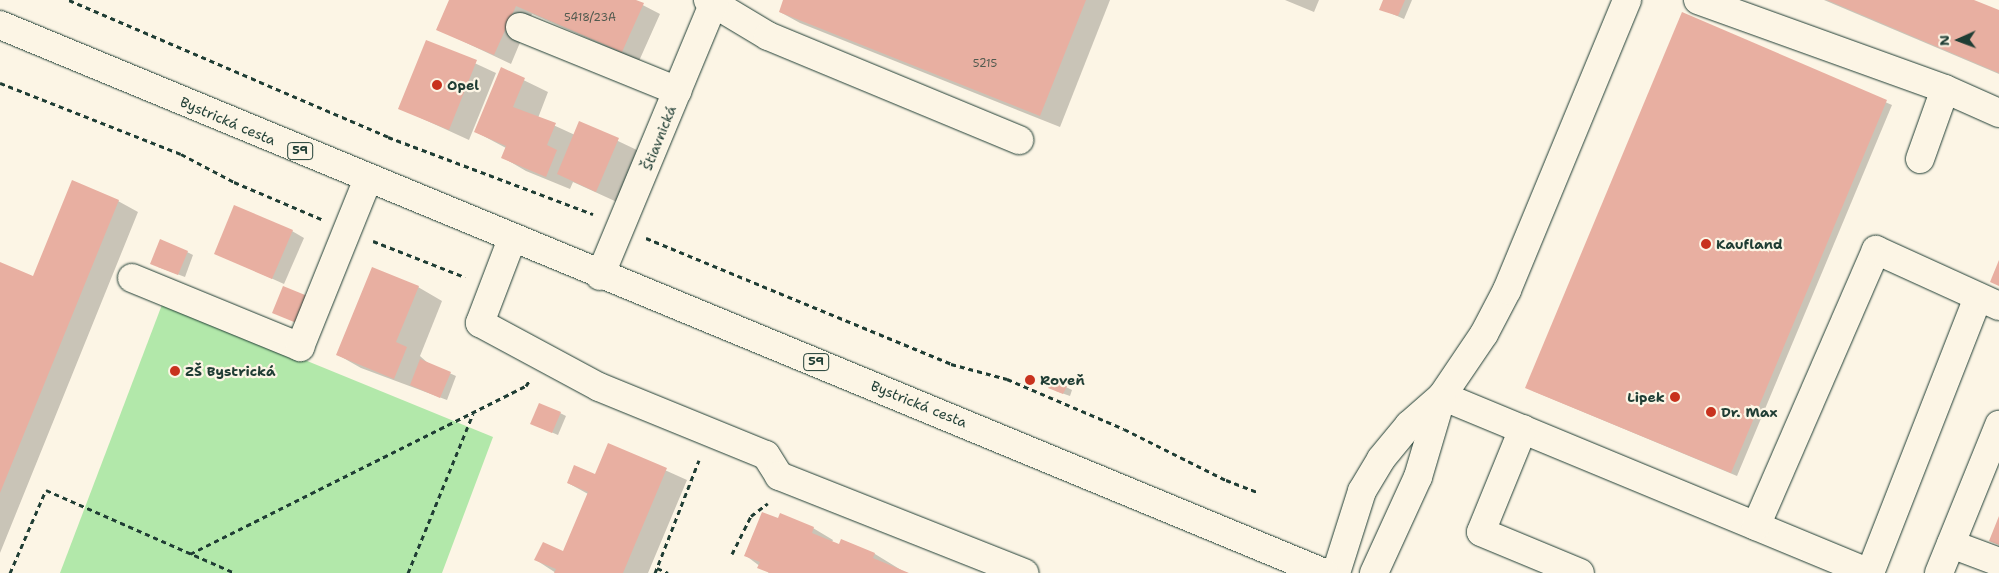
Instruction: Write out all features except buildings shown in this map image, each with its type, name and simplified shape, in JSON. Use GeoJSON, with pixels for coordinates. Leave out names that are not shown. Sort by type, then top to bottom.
{"type":"FeatureCollection","features":[{"type":"Feature","properties":{"kind":"main road"},"geometry":{"type":"LineString","coordinates":[[1336,573],[1362,491],[1376,467],[1409,426],[1442,396],[1484,334],[1507,290],[1627,0]]}},
{"type":"Feature","properties":{"kind":"main road"},"geometry":{"type":"LineString","coordinates":[[1698,0],[1945,89],[1999,113]]}},
{"type":"Feature","properties":{"kind":"main road","name":"Štiavnická"},"geometry":{"type":"LineString","coordinates":[[600,276],[678,91],[712,1]]}},
{"type":"Feature","properties":{"kind":"main road"},"geometry":{"type":"LineString","coordinates":[[712,1],[768,36],[1019,140]]}},
{"type":"Feature","properties":{"kind":"main road","name":"Bystrická cesta"},"geometry":{"type":"LineString","coordinates":[[0,25],[600,276],[1031,449],[1324,573]]}},
{"type":"Feature","properties":{"kind":"main road"},"geometry":{"type":"LineString","coordinates":[[520,27],[678,91]]}},
{"type":"Feature","properties":{"kind":"main road"},"geometry":{"type":"LineString","coordinates":[[1920,159],[1945,89]]}},
{"type":"Feature","properties":{"kind":"main road"},"geometry":{"type":"LineString","coordinates":[[132,278],[300,347],[368,179]]}},
{"type":"Feature","properties":{"kind":"main road"},"geometry":{"type":"LineString","coordinates":[[512,239],[480,323],[599,387],[710,434],[766,455],[779,476],[1024,573]]}},
{"type":"Feature","properties":{"kind":"main road"},"geometry":{"type":"LineString","coordinates":[[1442,396],[1523,429],[1756,526],[1870,573],[1989,302],[1876,250],[1756,526]]}},
{"type":"Feature","properties":{"kind":"main road"},"geometry":{"type":"LineString","coordinates":[[1374,573],[1418,477],[1442,396]]}},
{"type":"Feature","properties":{"kind":"main road"},"geometry":{"type":"LineString","coordinates":[[1939,573],[1999,425]]}},
{"type":"Feature","properties":{"kind":"main road"},"geometry":{"type":"LineString","coordinates":[[1523,429],[1481,532],[1580,573]]}},
{"type":"Feature","properties":{"kind":"main road"},"geometry":{"type":"LineString","coordinates":[[1951,544],[1988,564]]}},
{"type":"Feature","properties":{"kind":"path"},"geometry":{"type":"LineString","coordinates":[[69,0],[388,136],[622,227],[952,364],[1007,379],[1124,429],[1226,480],[1257,492]]}},
{"type":"Feature","properties":{"kind":"path"},"geometry":{"type":"LineString","coordinates":[[0,82],[182,154],[234,182],[347,230],[493,288]]}},
{"type":"Feature","properties":{"kind":"path"},"geometry":{"type":"LineString","coordinates":[[190,554],[526,386],[542,356]]}},
{"type":"Feature","properties":{"kind":"path"},"geometry":{"type":"LineString","coordinates":[[408,573],[474,413]]}},
{"type":"Feature","properties":{"kind":"path"},"geometry":{"type":"LineString","coordinates":[[655,573],[710,434]]}},
{"type":"Feature","properties":{"kind":"path"},"geometry":{"type":"LineString","coordinates":[[732,554],[751,516],[781,496],[812,489]]}},
{"type":"Feature","properties":{"kind":"path"},"geometry":{"type":"LineString","coordinates":[[10,573],[46,490],[236,573]]}},
{"type":"Feature","properties":{"kind":"path"},"geometry":{"type":"LineString","coordinates":[[656,568],[668,573]]}},
{"type":"Feature","properties":{"kind":"green space"},"geometry":{"type":"Polygon","coordinates":[[[163,302],[493,437],[442,573],[60,573],[163,302]]]}},
{"type":"Feature","properties":{"kind":"place","name":"Opel"},"geometry":{"type":"Point","coordinates":[437,85]}},
{"type":"Feature","properties":{"kind":"place","name":"Kaufland"},"geometry":{"type":"Point","coordinates":[1706,244]}},
{"type":"Feature","properties":{"kind":"place","name":"ZŠ Bystrická"},"geometry":{"type":"Point","coordinates":[175,371]}},
{"type":"Feature","properties":{"kind":"place","name":"Roveň"},"geometry":{"type":"Point","coordinates":[1030,380]}},
{"type":"Feature","properties":{"kind":"place","name":"Lipek"},"geometry":{"type":"Point","coordinates":[1675,397]}},
{"type":"Feature","properties":{"kind":"place","name":"Dr. Max"},"geometry":{"type":"Point","coordinates":[1711,412]}}]}
